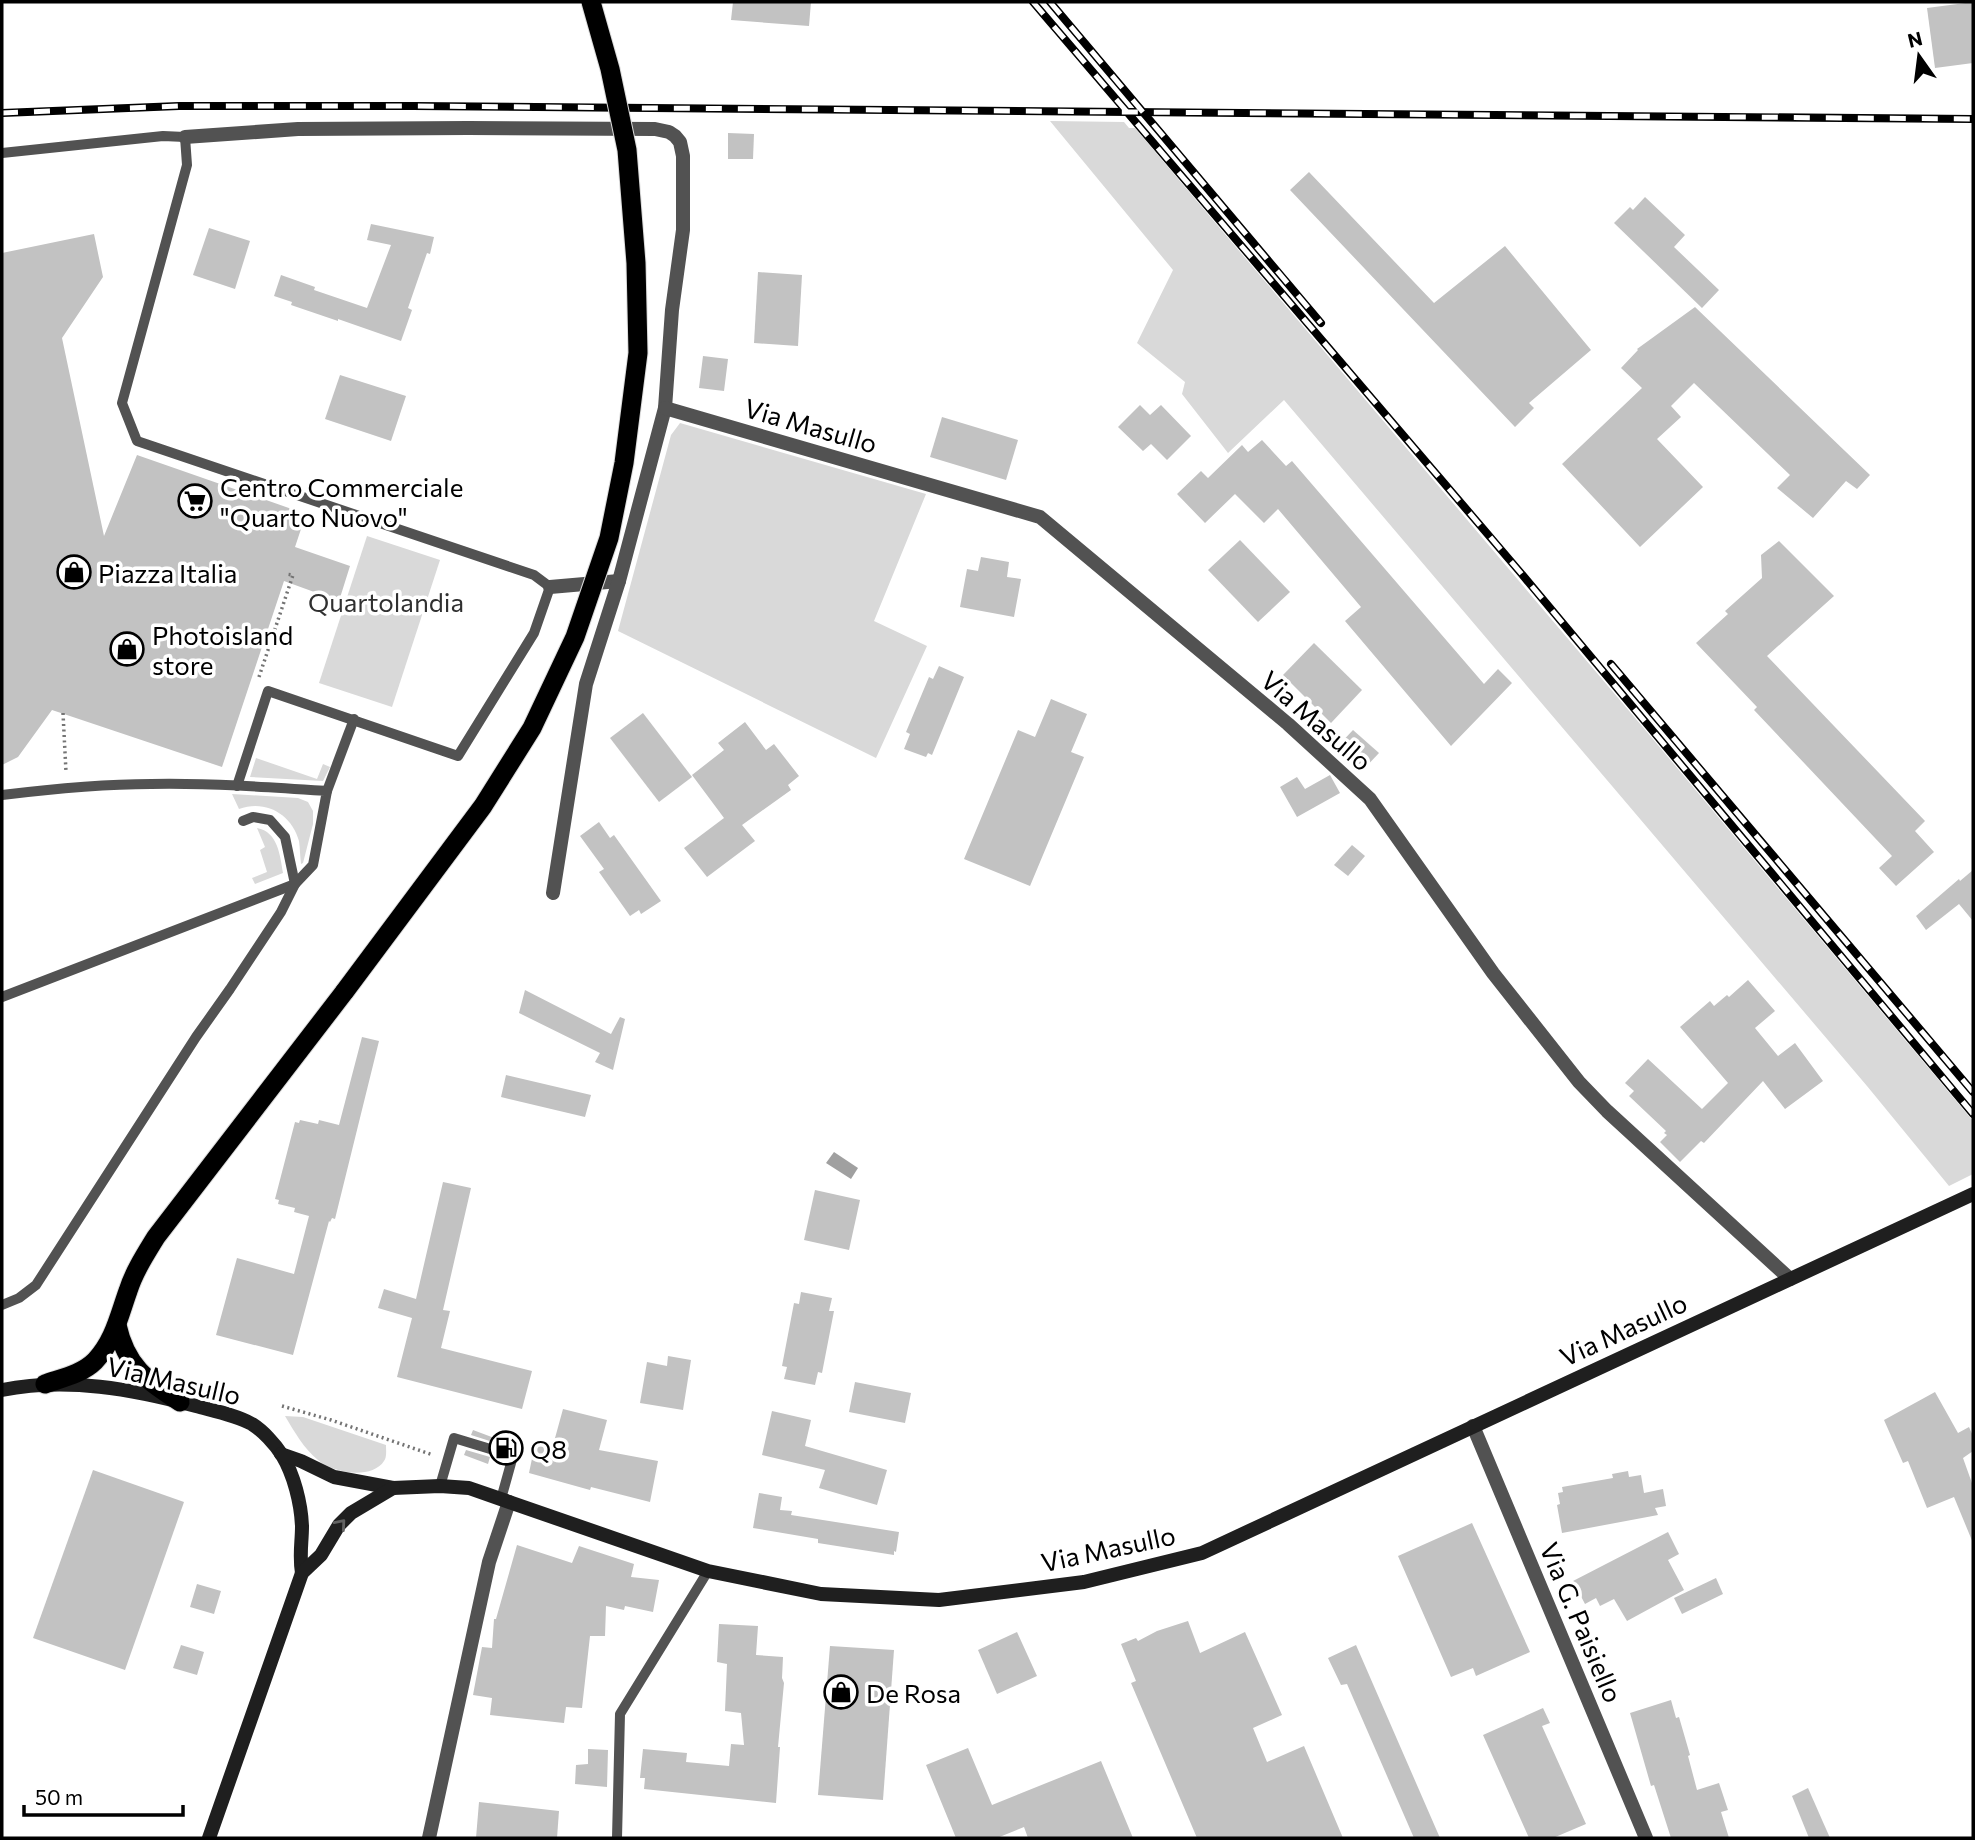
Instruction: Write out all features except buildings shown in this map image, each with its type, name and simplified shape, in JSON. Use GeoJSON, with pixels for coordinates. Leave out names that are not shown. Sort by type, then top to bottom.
{"type":"FeatureCollection","features":[{"type":"Feature","properties":{"kind":"highway"},"geometry":{"type":"LineString","coordinates":[[45,1384],[78,1373],[94,1361],[109,1341],[131,1282],[156,1237],[345,992],[483,806],[532,728],[575,637],[609,538],[624,463],[638,354],[636,263],[627,150],[610,69],[591,2]]}},
{"type":"Feature","properties":{"kind":"highway"},"geometry":{"type":"LineString","coordinates":[[117,1325],[127,1355],[140,1373],[180,1402]]}},
{"type":"Feature","properties":{"kind":"main road","name":"Via Masullo"},"geometry":{"type":"LineString","coordinates":[[281,1454],[334,1477],[393,1488],[469,1488],[708,1571],[821,1594],[939,1601],[1084,1582],[1202,1553],[1973,1194]]}},
{"type":"Feature","properties":{"kind":"main road","name":"Via Masullo"},"geometry":{"type":"LineString","coordinates":[[2,1390],[45,1384],[120,1389],[233,1416],[253,1425],[269,1438],[281,1454],[294,1485],[301,1515],[299,1556],[302,1573]]}},
{"type":"Feature","properties":{"kind":"main road","name":"Via Masullo"},"geometry":{"type":"LineString","coordinates":[[209,1838],[302,1573],[321,1555],[339,1525],[351,1513],[393,1488]]}},
{"type":"Feature","properties":{"kind":"street"},"geometry":{"type":"LineString","coordinates":[[185,137],[337,129],[654,129],[669,132],[680,142],[683,149],[683,230],[672,310],[665,408],[618,581],[586,684],[553,893]]}},
{"type":"Feature","properties":{"kind":"street","name":"Via Masullo"},"geometry":{"type":"LineString","coordinates":[[665,408],[1040,517],[1288,724],[1370,799],[1493,974],[1579,1082],[1790,1279]]}},
{"type":"Feature","properties":{"kind":"street"},"geometry":{"type":"LineString","coordinates":[[550,587],[618,581]]}},
{"type":"Feature","properties":{"kind":"street","name":"Via G. Paisiello"},"geometry":{"type":"LineString","coordinates":[[1473,1426],[1646,1838]]}},
{"type":"Feature","properties":{"kind":"street"},"geometry":{"type":"LineString","coordinates":[[429,1838],[505,1500]]}},
{"type":"Feature","properties":{"kind":"lane"},"geometry":{"type":"LineString","coordinates":[[2,153],[163,136],[185,137],[187,165],[122,403],[137,441],[534,575],[550,587],[534,633],[458,756],[268,691],[237,786]]}},
{"type":"Feature","properties":{"kind":"lane"},"geometry":{"type":"LineString","coordinates":[[2,1305],[19,1298],[36,1285],[196,1037],[281,912],[295,884],[313,865],[327,791],[354,719]]}},
{"type":"Feature","properties":{"kind":"lane"},"geometry":{"type":"LineString","coordinates":[[2,795],[151,784],[327,791]]}},
{"type":"Feature","properties":{"kind":"lane"},"geometry":{"type":"LineString","coordinates":[[243,821],[253,817],[270,820],[285,837],[295,884]]}},
{"type":"Feature","properties":{"kind":"lane"},"geometry":{"type":"LineString","coordinates":[[2,997],[295,884]]}},
{"type":"Feature","properties":{"kind":"lane"},"geometry":{"type":"LineString","coordinates":[[440,1486],[454,1438],[513,1456],[505,1500]]}},
{"type":"Feature","properties":{"kind":"lane"},"geometry":{"type":"LineString","coordinates":[[617,1838],[620,1713],[708,1571]]}},
{"type":"Feature","properties":{"kind":"path"},"geometry":{"type":"LineString","coordinates":[[258,680],[293,575],[286,574]]}},
{"type":"Feature","properties":{"kind":"path"},"geometry":{"type":"LineString","coordinates":[[63,713],[66,775]]}},
{"type":"Feature","properties":{"kind":"path"},"geometry":{"type":"LineString","coordinates":[[282,1406],[448,1460]]}},
{"type":"Feature","properties":{"kind":"green space"},"geometry":{"type":"Polygon","coordinates":[[[1050,121],[1124,122],[1129,128],[1135,128],[1973,1121],[1973,1174],[1949,1186],[1284,400],[1228,453],[1182,394],[1185,382],[1137,343],[1173,270],[1050,121]]]}},
{"type":"Feature","properties":{"kind":"green space"},"geometry":{"type":"Polygon","coordinates":[[[680,423],[926,494],[874,621],[927,646],[876,758],[618,631],[671,435],[680,423]]]}},
{"type":"Feature","properties":{"kind":"green space","name":"Quartolandia"},"geometry":{"type":"Polygon","coordinates":[[[367,536],[440,560],[392,707],[319,683],[367,536]]]}},
{"type":"Feature","properties":{"kind":"green space"},"geometry":{"type":"Polygon","coordinates":[[[256,758],[317,779],[323,764],[330,767],[323,781],[250,777],[256,758]]]}},
{"type":"Feature","properties":{"kind":"green space"},"geometry":{"type":"Polygon","coordinates":[[[232,794],[298,798],[308,802],[313,811],[313,824],[303,863],[301,864],[299,841],[295,831],[284,816],[258,806],[239,809],[232,794]]]}},
{"type":"Feature","properties":{"kind":"green space"},"geometry":{"type":"Polygon","coordinates":[[[257,828],[264,830],[274,839],[283,873],[255,884],[252,878],[267,872],[260,850],[265,847],[257,828]]]}},
{"type":"Feature","properties":{"kind":"green space"},"geometry":{"type":"Polygon","coordinates":[[[285,1416],[303,1417],[386,1445],[385,1459],[371,1471],[362,1472],[342,1471],[324,1465],[308,1451],[285,1416]]]}},
{"type":"Feature","properties":{"kind":"shaded area"},"geometry":{"type":"Polygon","coordinates":[[[834,1152],[858,1168],[851,1179],[826,1163],[834,1152]]]}},
{"type":"Feature","properties":{"kind":"railway"},"geometry":{"type":"LineString","coordinates":[[1033,2],[1520,572],[1973,1114]]}},
{"type":"Feature","properties":{"kind":"railway"},"geometry":{"type":"LineString","coordinates":[[1050,2],[1321,323]]}},
{"type":"Feature","properties":{"kind":"railway"},"geometry":{"type":"LineString","coordinates":[[2,113],[179,106],[413,106],[1973,119]]}},
{"type":"Feature","properties":{"kind":"railway"},"geometry":{"type":"LineString","coordinates":[[1611,664],[1973,1092]]}},
{"type":"Feature","properties":{"kind":"place","name":"Centro Commerciale \"Quarto Nuovo\""},"geometry":{"type":"Point","coordinates":[195,501]}},
{"type":"Feature","properties":{"kind":"place","name":"Piazza Italia"},"geometry":{"type":"Point","coordinates":[74,572]}},
{"type":"Feature","properties":{"kind":"place","name":"Photoisland store"},"geometry":{"type":"Point","coordinates":[127,649]}},
{"type":"Feature","properties":{"kind":"place","name":"Q8"},"geometry":{"type":"Point","coordinates":[506,1448]}},
{"type":"Feature","properties":{"kind":"place","name":"De Rosa"},"geometry":{"type":"Point","coordinates":[841,1692]}}]}
